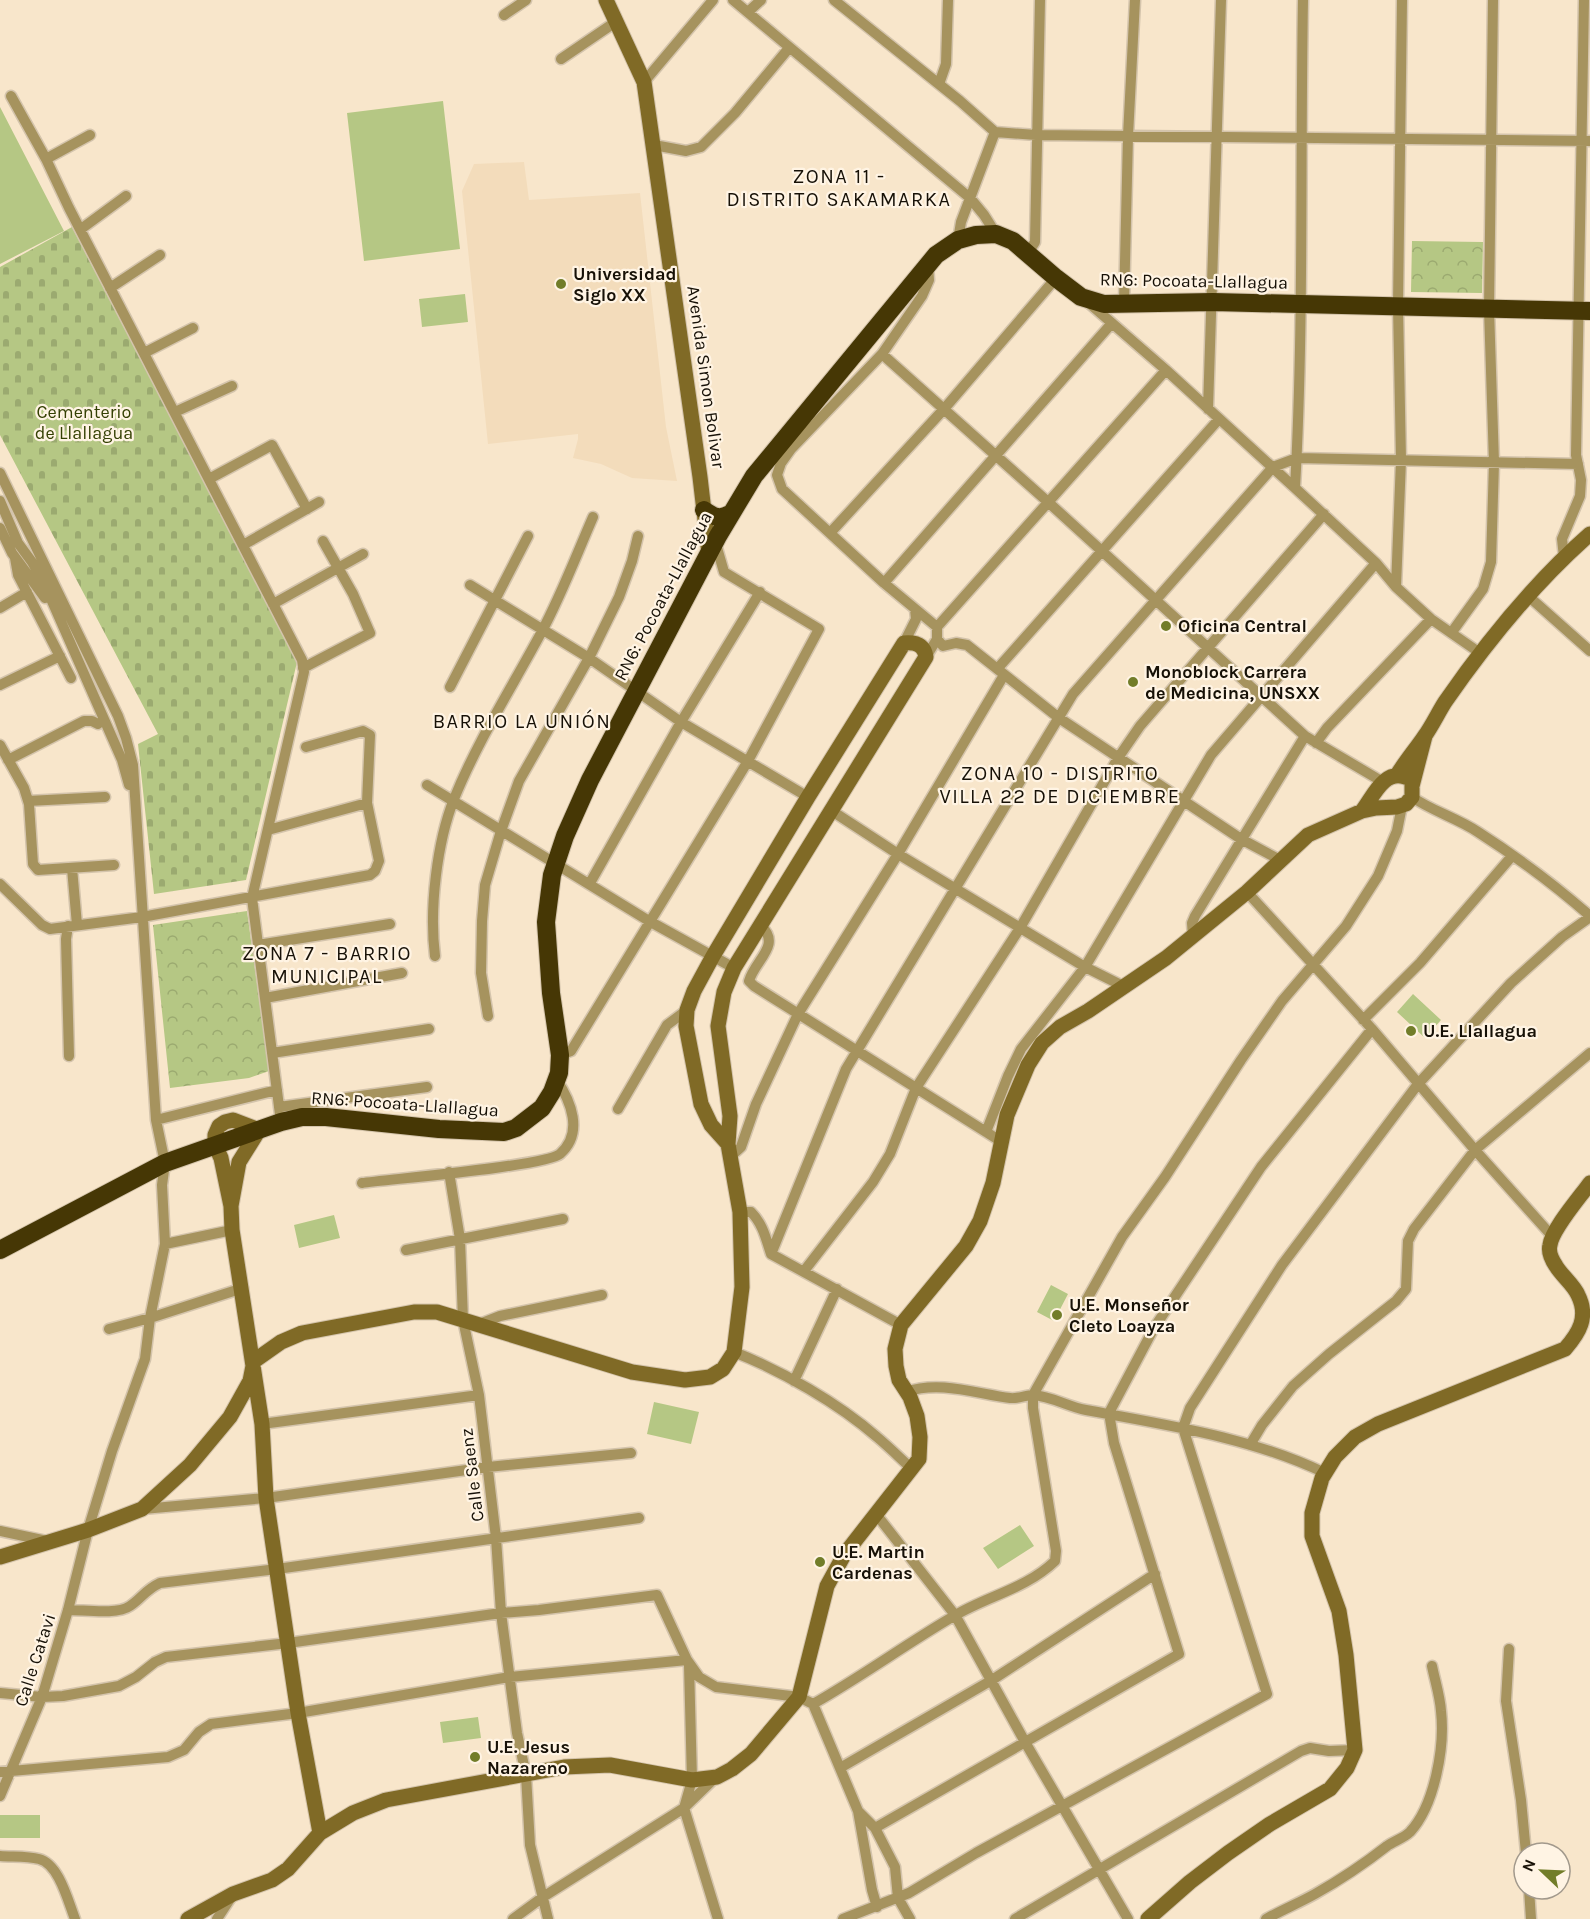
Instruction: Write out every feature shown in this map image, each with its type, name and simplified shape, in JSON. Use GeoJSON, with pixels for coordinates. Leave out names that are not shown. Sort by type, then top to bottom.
{"type":"FeatureCollection","features":[{"type":"Feature","properties":{"kind":"highway","name":"RN6: Pocoata-Llallagua"},"geometry":{"type":"LineString","coordinates":[[0,1250],[165,1163],[213,1147],[249,1141],[280,1114],[439,1129],[504,1132],[516,1128],[542,1108],[552,1092],[560,1055],[550,993],[546,922],[555,863],[590,780],[730,514],[754,477],[936,255],[958,240],[976,235],[996,234],[1013,241],[1081,297],[1104,304],[1213,302],[1584,311]]}},
{"type":"Feature","properties":{"kind":"highway"},"geometry":{"type":"LineString","coordinates":[[704,510],[714,518],[723,518],[730,514]]}},
{"type":"Feature","properties":{"kind":"street"},"geometry":{"type":"LineString","coordinates":[[504,15],[526,0]]}},
{"type":"Feature","properties":{"kind":"street","name":"Avenida Simon Bolivar"},"geometry":{"type":"LineString","coordinates":[[606,0],[644,81],[704,510],[712,548]]}},
{"type":"Feature","properties":{"kind":"street"},"geometry":{"type":"LineString","coordinates":[[644,81],[713,0]]}},
{"type":"Feature","properties":{"kind":"street"},"geometry":{"type":"LineString","coordinates":[[734,0],[970,198],[996,234]]}},
{"type":"Feature","properties":{"kind":"street"},"geometry":{"type":"LineString","coordinates":[[748,12],[761,0]]}},
{"type":"Feature","properties":{"kind":"street"},"geometry":{"type":"LineString","coordinates":[[834,0],[995,132],[1036,135],[1586,141]]}},
{"type":"Feature","properties":{"kind":"street"},"geometry":{"type":"LineString","coordinates":[[939,84],[946,64],[948,0]]}},
{"type":"Feature","properties":{"kind":"street"},"geometry":{"type":"LineString","coordinates":[[1029,253],[1035,242],[1040,0]]}},
{"type":"Feature","properties":{"kind":"street"},"geometry":{"type":"LineString","coordinates":[[1125,304],[1128,136],[1134,0]]}},
{"type":"Feature","properties":{"kind":"street"},"geometry":{"type":"LineString","coordinates":[[1209,409],[1221,0]]}},
{"type":"Feature","properties":{"kind":"street"},"geometry":{"type":"LineString","coordinates":[[1295,488],[1301,304],[1300,137],[1303,0]]}},
{"type":"Feature","properties":{"kind":"street"},"geometry":{"type":"LineString","coordinates":[[1396,587],[1401,460],[1398,306],[1402,0]]}},
{"type":"Feature","properties":{"kind":"street"},"geometry":{"type":"LineString","coordinates":[[1452,632],[1483,589],[1491,562],[1494,463],[1489,309],[1493,0]]}},
{"type":"Feature","properties":{"kind":"street"},"geometry":{"type":"LineString","coordinates":[[1564,557],[1562,539],[1585,481],[1576,455],[1584,311],[1586,5]]}},
{"type":"Feature","properties":{"kind":"street"},"geometry":{"type":"LineString","coordinates":[[561,59],[617,21]]}},
{"type":"Feature","properties":{"kind":"street"},"geometry":{"type":"LineString","coordinates":[[654,145],[686,151],[701,147],[735,113],[789,48]]}},
{"type":"Feature","properties":{"kind":"street"},"geometry":{"type":"LineString","coordinates":[[11,96],[46,159],[302,660],[303,668],[252,898],[280,1114],[427,1087]]}},
{"type":"Feature","properties":{"kind":"street"},"geometry":{"type":"LineString","coordinates":[[958,240],[961,222],[995,132]]}},
{"type":"Feature","properties":{"kind":"street"},"geometry":{"type":"LineString","coordinates":[[46,159],[90,135]]}},
{"type":"Feature","properties":{"kind":"street"},"geometry":{"type":"LineString","coordinates":[[81,229],[126,196]]}},
{"type":"Feature","properties":{"kind":"street"},"geometry":{"type":"LineString","coordinates":[[111,288],[160,255]]}},
{"type":"Feature","properties":{"kind":"street"},"geometry":{"type":"LineString","coordinates":[[928,265],[929,280],[922,296],[882,354],[791,449],[781,463],[777,475],[782,489],[937,627]]}},
{"type":"Feature","properties":{"kind":"street"},"geometry":{"type":"LineString","coordinates":[[830,533],[944,409],[1056,278]]}},
{"type":"Feature","properties":{"kind":"street"},"geometry":{"type":"LineString","coordinates":[[1081,297],[1273,467],[1376,563],[1396,587],[1431,619],[1480,653]]}},
{"type":"Feature","properties":{"kind":"street"},"geometry":{"type":"LineString","coordinates":[[885,583],[1112,323]]}},
{"type":"Feature","properties":{"kind":"street"},"geometry":{"type":"LineString","coordinates":[[144,353],[193,328]]}},
{"type":"Feature","properties":{"kind":"street"},"geometry":{"type":"LineString","coordinates":[[813,1704],[955,1615],[1024,1584],[1054,1561],[1056,1551],[1050,1525],[1033,1395],[1122,1237],[1165,1177],[1282,1001],[1346,926],[1378,876],[1398,831],[1409,780],[1403,776],[1387,781],[1305,736],[882,354]]}},
{"type":"Feature","properties":{"kind":"street"},"geometry":{"type":"LineString","coordinates":[[142,1509],[190,1465],[230,1418],[250,1381],[254,1361],[281,1342],[314,1331],[414,1312],[437,1312],[632,1372],[685,1380],[710,1377],[723,1370],[734,1352],[742,1287],[740,1212],[729,1151],[730,1116],[718,1026],[724,992],[734,968],[937,639],[937,627],[1166,370]]}},
{"type":"Feature","properties":{"kind":"street"},"geometry":{"type":"LineString","coordinates":[[174,412],[232,386]]}},
{"type":"Feature","properties":{"kind":"street"},"geometry":{"type":"LineString","coordinates":[[729,1151],[741,1147],[756,1104],[798,1014],[898,854],[1001,671],[1219,419]]}},
{"type":"Feature","properties":{"kind":"street"},"geometry":{"type":"LineString","coordinates":[[209,479],[272,445],[307,509]]}},
{"type":"Feature","properties":{"kind":"street"},"geometry":{"type":"LineString","coordinates":[[771,1254],[846,1069],[1074,694],[1273,467],[1297,458],[1578,464]]}},
{"type":"Feature","properties":{"kind":"street"},"geometry":{"type":"LineString","coordinates":[[0,473],[118,716],[133,765],[134,805]]}},
{"type":"Feature","properties":{"kind":"street"},"geometry":{"type":"LineString","coordinates":[[0,501],[18,543],[32,562],[58,615],[122,760],[134,805]]}},
{"type":"Feature","properties":{"kind":"street"},"geometry":{"type":"LineString","coordinates":[[243,545],[319,502]]}},
{"type":"Feature","properties":{"kind":"street"},"geometry":{"type":"LineString","coordinates":[[804,1271],[873,1182],[890,1154],[916,1088],[1020,928],[1118,758],[1140,726],[1206,647],[1324,514]]}},
{"type":"Feature","properties":{"kind":"street"},"geometry":{"type":"LineString","coordinates":[[435,956],[433,938],[436,883],[443,837],[453,801],[542,630],[593,517]]}},
{"type":"Feature","properties":{"kind":"street"},"geometry":{"type":"LineString","coordinates":[[0,528],[15,558],[58,615]]}},
{"type":"Feature","properties":{"kind":"street"},"geometry":{"type":"LineString","coordinates":[[1362,811],[1425,736],[1444,704],[1480,653],[1527,595],[1590,534]]}},
{"type":"Feature","properties":{"kind":"street"},"geometry":{"type":"LineString","coordinates":[[450,687],[528,536]]}},
{"type":"Feature","properties":{"kind":"street"},"geometry":{"type":"LineString","coordinates":[[488,1016],[481,974],[482,921],[485,885],[501,831],[519,781],[589,658],[619,597],[638,536]]}},
{"type":"Feature","properties":{"kind":"street"},"geometry":{"type":"LineString","coordinates":[[303,668],[370,633],[339,567],[323,541]]}},
{"type":"Feature","properties":{"kind":"street"},"geometry":{"type":"LineString","coordinates":[[560,1055],[571,1051],[748,761],[819,629],[724,572],[712,548]]}},
{"type":"Feature","properties":{"kind":"street"},"geometry":{"type":"LineString","coordinates":[[273,604],[363,554]]}},
{"type":"Feature","properties":{"kind":"street"},"geometry":{"type":"LineString","coordinates":[[15,558],[18,575],[71,678]]}},
{"type":"Feature","properties":{"kind":"street"},"geometry":{"type":"LineString","coordinates":[[986,1132],[1021,1049],[1085,967],[1211,754],[1376,563]]}},
{"type":"Feature","properties":{"kind":"street"},"geometry":{"type":"LineString","coordinates":[[470,585],[589,658],[636,693],[681,722],[808,797]]}},
{"type":"Feature","properties":{"kind":"street"},"geometry":{"type":"LineString","coordinates":[[0,608],[27,592]]}},
{"type":"Feature","properties":{"kind":"street"},"geometry":{"type":"LineString","coordinates":[[590,884],[681,722],[760,592]]}},
{"type":"Feature","properties":{"kind":"street"},"geometry":{"type":"LineString","coordinates":[[1527,595],[1590,651]]}},
{"type":"Feature","properties":{"kind":"street"},"geometry":{"type":"LineString","coordinates":[[729,1151],[711,1125],[701,1104],[686,1026],[687,1010],[694,991],[713,956],[904,643],[915,619],[915,609]]}},
{"type":"Feature","properties":{"kind":"street"},"geometry":{"type":"LineString","coordinates":[[1316,743],[1327,728],[1431,619]]}},
{"type":"Feature","properties":{"kind":"street"},"geometry":{"type":"LineString","coordinates":[[937,639],[943,646],[956,643],[967,645],[1059,718],[1241,839],[1280,860]]}},
{"type":"Feature","properties":{"kind":"street"},"geometry":{"type":"LineString","coordinates":[[904,643],[919,644],[925,650],[926,657]]}},
{"type":"Feature","properties":{"kind":"street"},"geometry":{"type":"LineString","coordinates":[[0,685],[60,656]]}},
{"type":"Feature","properties":{"kind":"street"},"geometry":{"type":"LineString","coordinates":[[8,760],[84,721],[98,724]]}},
{"type":"Feature","properties":{"kind":"street"},"geometry":{"type":"LineString","coordinates":[[0,884],[42,925],[50,929],[142,917],[370,875],[375,871],[378,861],[367,803],[370,735],[363,731],[306,747]]}},
{"type":"Feature","properties":{"kind":"street"},"geometry":{"type":"LineString","coordinates":[[1193,937],[1192,923],[1195,916],[1305,736]]}},
{"type":"Feature","properties":{"kind":"street"},"geometry":{"type":"LineString","coordinates":[[1405,799],[1425,736]]}},
{"type":"Feature","properties":{"kind":"street"},"geometry":{"type":"LineString","coordinates":[[0,745],[24,788],[28,801],[33,864],[38,870],[114,865]]}},
{"type":"Feature","properties":{"kind":"street"},"geometry":{"type":"LineString","coordinates":[[843,1919],[909,1893],[1062,1805],[1267,1694],[1183,1428],[1190,1408],[1282,1265],[1419,1084],[1511,983],[1562,937],[1590,916],[1561,890],[1476,831],[1425,806],[1405,799],[1385,802],[1381,795],[1387,781]]}},
{"type":"Feature","properties":{"kind":"street"},"geometry":{"type":"LineString","coordinates":[[427,785],[649,921],[734,968]]}},
{"type":"Feature","properties":{"kind":"street"},"geometry":{"type":"LineString","coordinates":[[28,801],[105,797]]}},
{"type":"Feature","properties":{"kind":"street"},"geometry":{"type":"LineString","coordinates":[[513,1919],[543,1897],[684,1808],[717,1777],[751,1754],[799,1696],[827,1586],[844,1555],[919,1459],[920,1437],[916,1416],[899,1380],[896,1366],[895,1349],[902,1325],[966,1246],[980,1221],[993,1183],[1007,1115],[1015,1091],[1042,1043],[1060,1027],[1088,1011],[1193,937],[1247,892],[1308,835],[1362,811],[1405,799]]}},
{"type":"Feature","properties":{"kind":"street"},"geometry":{"type":"LineString","coordinates":[[268,830],[367,803]]}},
{"type":"Feature","properties":{"kind":"street","name":"Calle Catavi"},"geometry":{"type":"LineString","coordinates":[[0,1796],[5,1772],[42,1697],[112,1450],[145,1359],[150,1318],[165,1244],[162,1185],[165,1163],[156,1120],[134,805]]}},
{"type":"Feature","properties":{"kind":"street"},"geometry":{"type":"LineString","coordinates":[[832,810],[898,854],[1020,928],[1085,967],[1123,986]]}},
{"type":"Feature","properties":{"kind":"street"},"geometry":{"type":"LineString","coordinates":[[1363,1020],[1420,963],[1512,856]]}},
{"type":"Feature","properties":{"kind":"street"},"geometry":{"type":"LineString","coordinates":[[69,1056],[66,939],[73,926],[72,868]]}},
{"type":"Feature","properties":{"kind":"street"},"geometry":{"type":"LineString","coordinates":[[1247,892],[1312,966],[1372,1029],[1552,1236]]}},
{"type":"Feature","properties":{"kind":"street"},"geometry":{"type":"LineString","coordinates":[[258,945],[390,924]]}},
{"type":"Feature","properties":{"kind":"street"},"geometry":{"type":"LineString","coordinates":[[761,926],[768,932],[770,938],[768,947],[749,981],[754,986],[1002,1142]]}},
{"type":"Feature","properties":{"kind":"street"},"geometry":{"type":"LineString","coordinates":[[265,998],[402,973]]}},
{"type":"Feature","properties":{"kind":"street"},"geometry":{"type":"LineString","coordinates":[[618,1109],[667,1025],[687,1010]]}},
{"type":"Feature","properties":{"kind":"street"},"geometry":{"type":"LineString","coordinates":[[272,1053],[429,1029]]}},
{"type":"Feature","properties":{"kind":"street"},"geometry":{"type":"LineString","coordinates":[[875,1828],[1179,1654],[1114,1443],[1109,1413],[1154,1328],[1261,1167],[1372,1029]]}},
{"type":"Feature","properties":{"kind":"street"},"geometry":{"type":"LineString","coordinates":[[1250,1445],[1262,1425],[1293,1386],[1396,1301],[1407,1288],[1408,1241],[1414,1229],[1475,1150],[1590,1053]]}},
{"type":"Feature","properties":{"kind":"street"},"geometry":{"type":"LineString","coordinates":[[362,1183],[532,1163],[559,1155],[569,1142],[574,1127],[567,1096],[556,1079]]}},
{"type":"Feature","properties":{"kind":"street"},"geometry":{"type":"LineString","coordinates":[[156,1120],[277,1090]]}},
{"type":"Feature","properties":{"kind":"street"},"geometry":{"type":"LineString","coordinates":[[231,1206],[213,1147],[219,1126],[232,1120],[244,1128],[249,1141],[239,1162],[231,1206],[232,1230],[254,1361],[262,1424],[267,1498],[298,1713],[320,1833]]}},
{"type":"Feature","properties":{"kind":"street","name":"Calle Saenz"},"geometry":{"type":"LineString","coordinates":[[449,1172],[460,1239],[488,1467],[501,1613],[517,1733],[526,1775],[530,1845],[548,1919]]}},
{"type":"Feature","properties":{"kind":"street"},"geometry":{"type":"LineString","coordinates":[[1148,1919],[1228,1852],[1330,1789],[1347,1768],[1355,1750],[1346,1655],[1340,1611],[1312,1536],[1312,1513],[1316,1493],[1335,1457],[1355,1437],[1377,1424],[1565,1349],[1577,1335],[1584,1316],[1578,1294],[1563,1278],[1552,1260],[1549,1247],[1552,1236],[1590,1183]]}},
{"type":"Feature","properties":{"kind":"street"},"geometry":{"type":"LineString","coordinates":[[740,1212],[751,1212],[755,1216],[765,1232],[771,1254],[902,1325]]}},
{"type":"Feature","properties":{"kind":"street"},"geometry":{"type":"LineString","coordinates":[[406,1250],[563,1219]]}},
{"type":"Feature","properties":{"kind":"street"},"geometry":{"type":"LineString","coordinates":[[165,1244],[232,1230]]}},
{"type":"Feature","properties":{"kind":"street"},"geometry":{"type":"LineString","coordinates":[[109,1329],[243,1287]]}},
{"type":"Feature","properties":{"kind":"street"},"geometry":{"type":"LineString","coordinates":[[794,1381],[837,1289]]}},
{"type":"Feature","properties":{"kind":"street"},"geometry":{"type":"LineString","coordinates":[[470,1323],[602,1295]]}},
{"type":"Feature","properties":{"kind":"street"},"geometry":{"type":"LineString","coordinates":[[734,1352],[757,1361],[794,1381],[849,1416],[877,1437],[911,1468]]}},
{"type":"Feature","properties":{"kind":"street"},"geometry":{"type":"LineString","coordinates":[[906,1392],[916,1388],[966,1389],[1013,1398],[1033,1395],[1085,1410],[1183,1428],[1250,1445],[1303,1462],[1325,1473]]}},
{"type":"Feature","properties":{"kind":"street"},"geometry":{"type":"LineString","coordinates":[[262,1424],[479,1395]]}},
{"type":"Feature","properties":{"kind":"street"},"geometry":{"type":"LineString","coordinates":[[0,1557],[88,1530],[142,1509],[267,1498],[488,1467],[631,1453]]}},
{"type":"Feature","properties":{"kind":"street"},"geometry":{"type":"LineString","coordinates":[[876,1514],[955,1615],[1025,1742],[1128,1919]]}},
{"type":"Feature","properties":{"kind":"street"},"geometry":{"type":"LineString","coordinates":[[68,1610],[120,1610],[131,1606],[148,1588],[160,1583],[277,1569],[639,1518]]}},
{"type":"Feature","properties":{"kind":"street"},"geometry":{"type":"LineString","coordinates":[[0,1531],[48,1541]]}},
{"type":"Feature","properties":{"kind":"street"},"geometry":{"type":"LineString","coordinates":[[840,1768],[992,1680],[1155,1574]]}},
{"type":"Feature","properties":{"kind":"street"},"geometry":{"type":"LineString","coordinates":[[0,1692],[42,1697],[63,1696],[120,1686],[166,1657],[657,1595],[688,1663],[699,1677],[716,1687],[799,1696],[813,1704],[858,1811],[877,1906]]}},
{"type":"Feature","properties":{"kind":"street"},"geometry":{"type":"LineString","coordinates":[[1509,1649],[1506,1701],[1525,1841]]}},
{"type":"Feature","properties":{"kind":"street"},"geometry":{"type":"LineString","coordinates":[[5,1772],[168,1757],[184,1750],[199,1732],[211,1724],[298,1713],[510,1677],[688,1663]]}},
{"type":"Feature","properties":{"kind":"street"},"geometry":{"type":"LineString","coordinates":[[688,1663],[692,1780],[684,1808],[718,1919]]}},
{"type":"Feature","properties":{"kind":"street"},"geometry":{"type":"LineString","coordinates":[[1266,1919],[1316,1894],[1358,1868],[1409,1833],[1421,1817],[1429,1804],[1436,1782],[1440,1749],[1442,1712],[1432,1666]]}},
{"type":"Feature","properties":{"kind":"street"},"geometry":{"type":"LineString","coordinates":[[1015,1919],[1301,1751],[1310,1748],[1329,1751],[1355,1750]]}},
{"type":"Feature","properties":{"kind":"street"},"geometry":{"type":"LineString","coordinates":[[188,1919],[233,1894],[272,1880],[288,1869],[320,1833],[353,1813],[386,1800],[564,1767],[610,1765],[692,1780],[717,1777]]}},
{"type":"Feature","properties":{"kind":"street"},"geometry":{"type":"LineString","coordinates":[[858,1811],[875,1828],[895,1867],[898,1898],[910,1919]]}},
{"type":"Feature","properties":{"kind":"street"},"geometry":{"type":"LineString","coordinates":[[0,1856],[36,1858],[50,1864],[75,1919]]}},
{"type":"Feature","properties":{"kind":"street"},"geometry":{"type":"LineString","coordinates":[[217,1919],[233,1894]]}},
{"type":"Feature","properties":{"kind":"street"},"geometry":{"type":"LineString","coordinates":[[1529,1901],[1531,1919]]}},
{"type":"Feature","properties":{"kind":"shaded area","name":"Universidad Siglo XX"},"geometry":{"type":"Polygon","coordinates":[[[524,162],[529,200],[640,193],[666,427],[677,481],[632,478],[601,464],[573,458],[578,434],[488,444],[462,191],[474,164],[524,162]]]}},
{"type":"Feature","properties":{"kind":"green space"},"geometry":{"type":"Polygon","coordinates":[[[443,101],[460,249],[364,261],[347,113],[443,101]]]}},
{"type":"Feature","properties":{"kind":"green space"},"geometry":{"type":"Polygon","coordinates":[[[0,107],[64,231],[0,264],[0,107]]]}},
{"type":"Feature","properties":{"kind":"green space","name":"Cementerio de Llallagua"},"geometry":{"type":"Polygon","coordinates":[[[72,227],[297,662],[246,880],[154,894],[138,744],[158,734],[0,435],[0,267],[72,227]]]}},
{"type":"Feature","properties":{"kind":"green space"},"geometry":{"type":"Polygon","coordinates":[[[1412,241],[1483,242],[1482,293],[1411,292],[1412,241]]]}},
{"type":"Feature","properties":{"kind":"green space"},"geometry":{"type":"Polygon","coordinates":[[[465,294],[468,322],[422,327],[419,299],[465,294]]]}},
{"type":"Feature","properties":{"kind":"green space"},"geometry":{"type":"Polygon","coordinates":[[[247,911],[269,1071],[249,1078],[170,1088],[153,925],[247,911]]]}},
{"type":"Feature","properties":{"kind":"green space"},"geometry":{"type":"Polygon","coordinates":[[[1413,994],[1441,1020],[1425,1038],[1397,1012],[1413,994]]]}},
{"type":"Feature","properties":{"kind":"green space"},"geometry":{"type":"Polygon","coordinates":[[[334,1215],[340,1238],[299,1248],[294,1225],[334,1215]]]}},
{"type":"Feature","properties":{"kind":"green space"},"geometry":{"type":"Polygon","coordinates":[[[1051,1285],[1068,1294],[1054,1321],[1037,1312],[1051,1285]]]}},
{"type":"Feature","properties":{"kind":"green space"},"geometry":{"type":"Polygon","coordinates":[[[654,1402],[699,1412],[691,1444],[647,1434],[654,1402]]]}},
{"type":"Feature","properties":{"kind":"green space"},"geometry":{"type":"Polygon","coordinates":[[[1020,1525],[1034,1546],[998,1569],[983,1548],[1020,1525]]]}},
{"type":"Feature","properties":{"kind":"green space"},"geometry":{"type":"Polygon","coordinates":[[[478,1717],[481,1738],[443,1743],[440,1722],[478,1717]]]}},
{"type":"Feature","properties":{"kind":"green space"},"geometry":{"type":"Polygon","coordinates":[[[0,1815],[40,1815],[40,1838],[0,1838],[0,1815]]]}},
{"type":"Feature","properties":{"kind":"place","name":"Universidad Siglo XX"},"geometry":{"type":"Point","coordinates":[561,284]}},
{"type":"Feature","properties":{"kind":"place","name":"Oficina Central"},"geometry":{"type":"Point","coordinates":[1166,626]}},
{"type":"Feature","properties":{"kind":"place","name":"Monoblock Carrera de Medicina, UNSXX"},"geometry":{"type":"Point","coordinates":[1133,682]}},
{"type":"Feature","properties":{"kind":"place","name":"U.E. Llallagua"},"geometry":{"type":"Point","coordinates":[1411,1031]}},
{"type":"Feature","properties":{"kind":"place","name":"U.E. Monseñor Cleto Loayza"},"geometry":{"type":"Point","coordinates":[1057,1315]}},
{"type":"Feature","properties":{"kind":"place","name":"U.E. Martin Cardenas"},"geometry":{"type":"Point","coordinates":[820,1562]}},
{"type":"Feature","properties":{"kind":"place","name":"U.E. Jesus Nazareno"},"geometry":{"type":"Point","coordinates":[475,1757]}},
{"type":"Feature","properties":{"kind":"district","name":"ZONA 11 - DISTRITO SAKAMARKA"},"geometry":{"type":"Point","coordinates":[839,188]}},
{"type":"Feature","properties":{"kind":"district","name":"BARRIO LA UNIÓN"},"geometry":{"type":"Point","coordinates":[522,721]}},
{"type":"Feature","properties":{"kind":"district","name":"ZONA 10 - DISTRITO VILLA 22 DE DICIEMBRE"},"geometry":{"type":"Point","coordinates":[1060,784]}},
{"type":"Feature","properties":{"kind":"district","name":"ZONA 7 - BARRIO MUNICIPAL"},"geometry":{"type":"Point","coordinates":[327,964]}}]}
